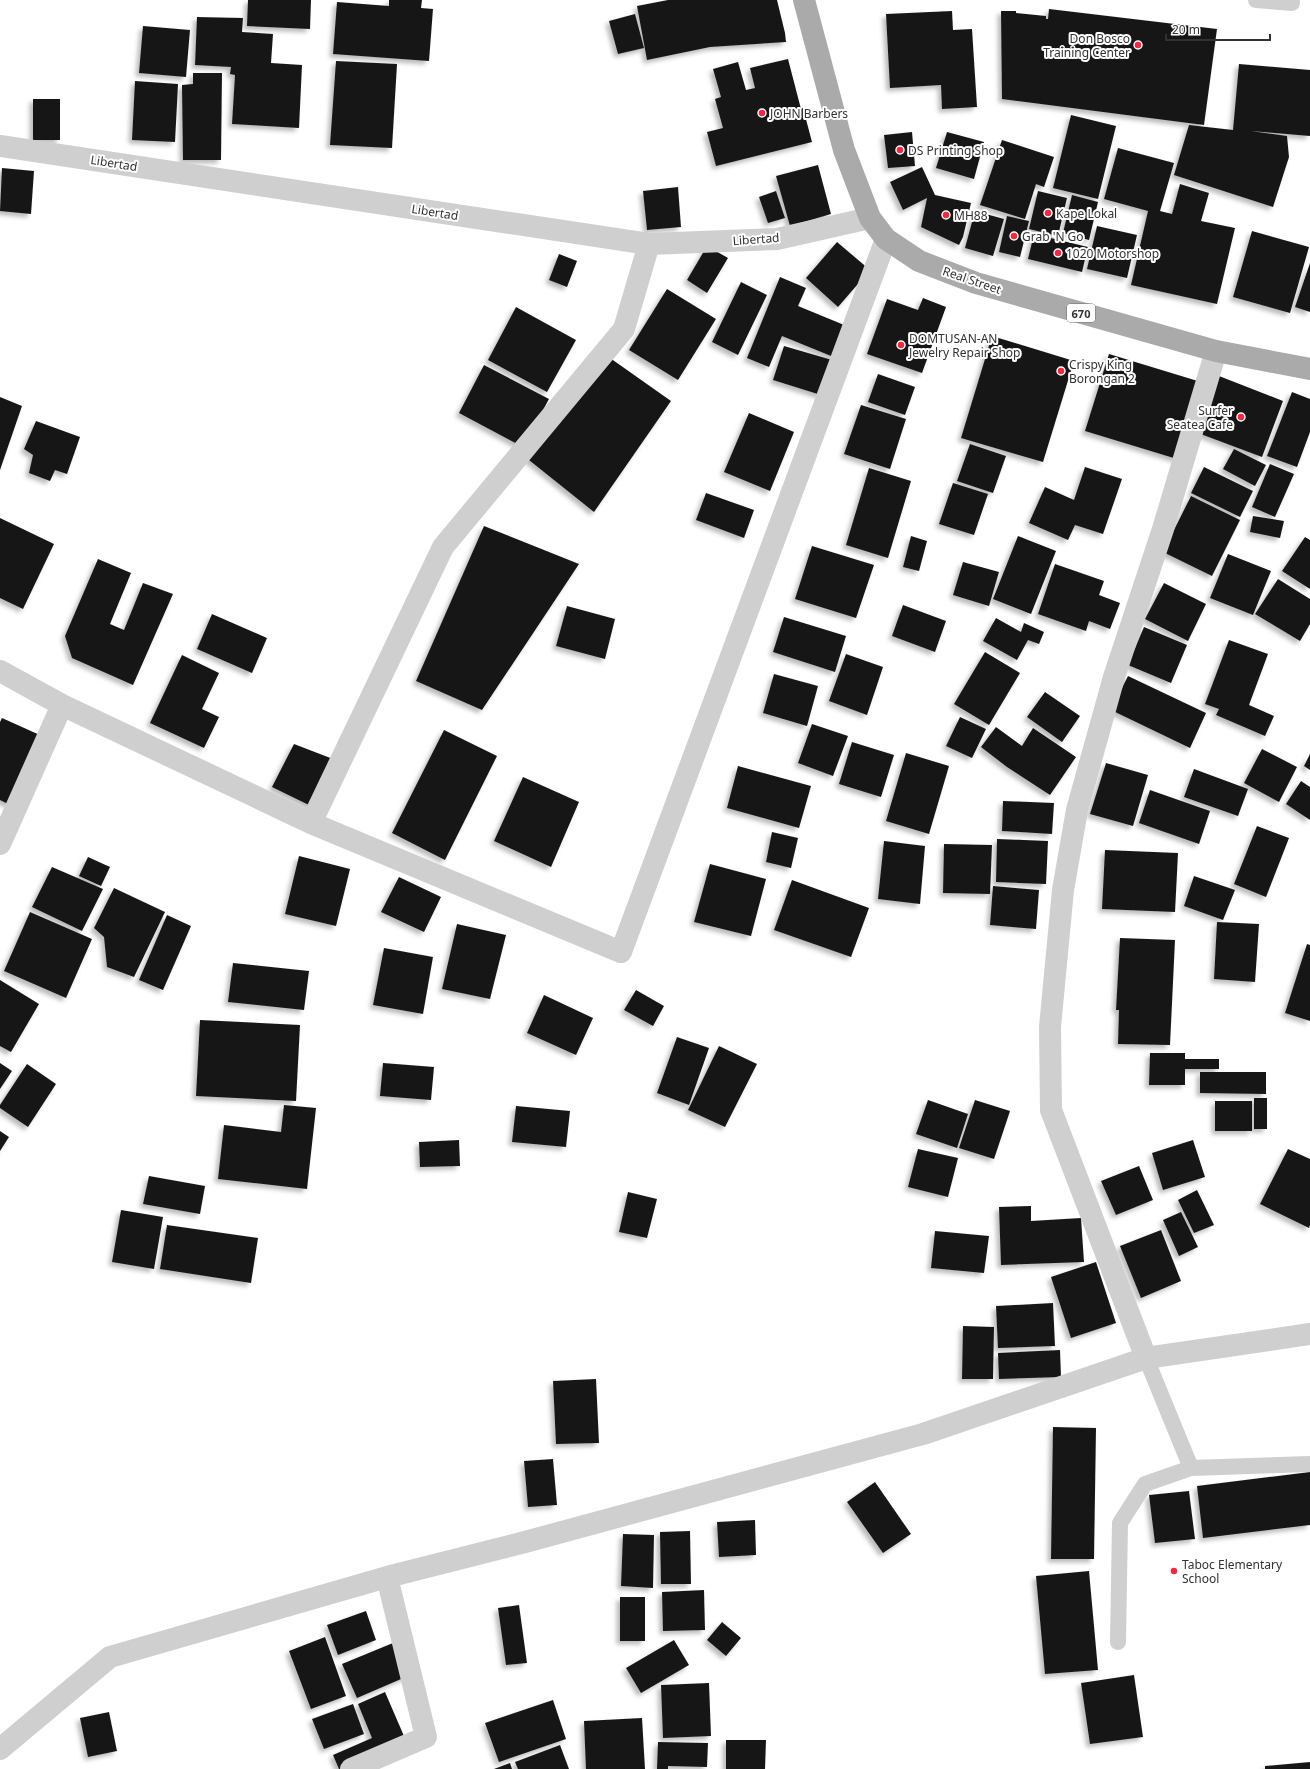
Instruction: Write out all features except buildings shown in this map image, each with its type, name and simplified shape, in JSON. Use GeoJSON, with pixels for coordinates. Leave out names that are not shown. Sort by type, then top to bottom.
{"type":"FeatureCollection","features":[{"type":"Feature","properties":{"kind":"main road","name":"Real Street"},"geometry":{"type":"LineString","coordinates":[[804,0],[844,150],[870,218],[886,239],[919,261],[976,283],[1216,351],[1310,369]]}},
{"type":"Feature","properties":{"kind":"street","name":"Libertad"},"geometry":{"type":"LineString","coordinates":[[0,146],[649,244],[777,239],[870,218]]}},
{"type":"Feature","properties":{"kind":"street"},"geometry":{"type":"LineString","coordinates":[[0,671],[62,705],[311,823],[622,952],[886,239]]}},
{"type":"Feature","properties":{"kind":"street"},"geometry":{"type":"LineString","coordinates":[[311,823],[444,547],[624,330],[649,244]]}},
{"type":"Feature","properties":{"kind":"street"},"geometry":{"type":"LineString","coordinates":[[1146,1358],[1051,1110],[1050,1027],[1063,890],[1077,810],[1114,677],[1163,529],[1216,351]]}},
{"type":"Feature","properties":{"kind":"street"},"geometry":{"type":"LineString","coordinates":[[0,844],[62,705]]}},
{"type":"Feature","properties":{"kind":"street"},"geometry":{"type":"LineString","coordinates":[[0,1749],[110,1658],[387,1577],[525,1542],[923,1434],[1146,1358],[1310,1334]]}},
{"type":"Feature","properties":{"kind":"street"},"geometry":{"type":"LineString","coordinates":[[351,1769],[426,1737],[387,1577]]}},
{"type":"Feature","properties":{"kind":"lane"},"geometry":{"type":"LineString","coordinates":[[1256,0],[1292,3]]}},
{"type":"Feature","properties":{"kind":"lane"},"geometry":{"type":"LineString","coordinates":[[1146,1358],[1191,1468]]}},
{"type":"Feature","properties":{"kind":"lane"},"geometry":{"type":"LineString","coordinates":[[1118,1642],[1120,1523],[1145,1484],[1191,1468],[1310,1464]]}},
{"type":"Feature","properties":{"kind":"place","name":"Don Bosco Training Center"},"geometry":{"type":"Point","coordinates":[1138,45]}},
{"type":"Feature","properties":{"kind":"place","name":"JOHN Barbers"},"geometry":{"type":"Point","coordinates":[762,113]}},
{"type":"Feature","properties":{"kind":"place","name":"DS Printing Shop"},"geometry":{"type":"Point","coordinates":[900,150]}},
{"type":"Feature","properties":{"kind":"place","name":"Kape Lokal"},"geometry":{"type":"Point","coordinates":[1048,213]}},
{"type":"Feature","properties":{"kind":"place","name":"MH88"},"geometry":{"type":"Point","coordinates":[946,215]}},
{"type":"Feature","properties":{"kind":"place","name":"Grab 'N Go"},"geometry":{"type":"Point","coordinates":[1014,236]}},
{"type":"Feature","properties":{"kind":"place","name":"1020 Motorshop"},"geometry":{"type":"Point","coordinates":[1058,253]}},
{"type":"Feature","properties":{"kind":"place","name":"DOMTUSAN-AN Jewelry Repair Shop"},"geometry":{"type":"Point","coordinates":[901,345]}},
{"type":"Feature","properties":{"kind":"place","name":"Crispy King Borongan 2"},"geometry":{"type":"Point","coordinates":[1061,371]}},
{"type":"Feature","properties":{"kind":"place","name":"Surfer Seatea Cafe"},"geometry":{"type":"Point","coordinates":[1241,417]}},
{"type":"Feature","properties":{"kind":"place","name":"Taboc Elementary School"},"geometry":{"type":"Point","coordinates":[1174,1571]}}]}
